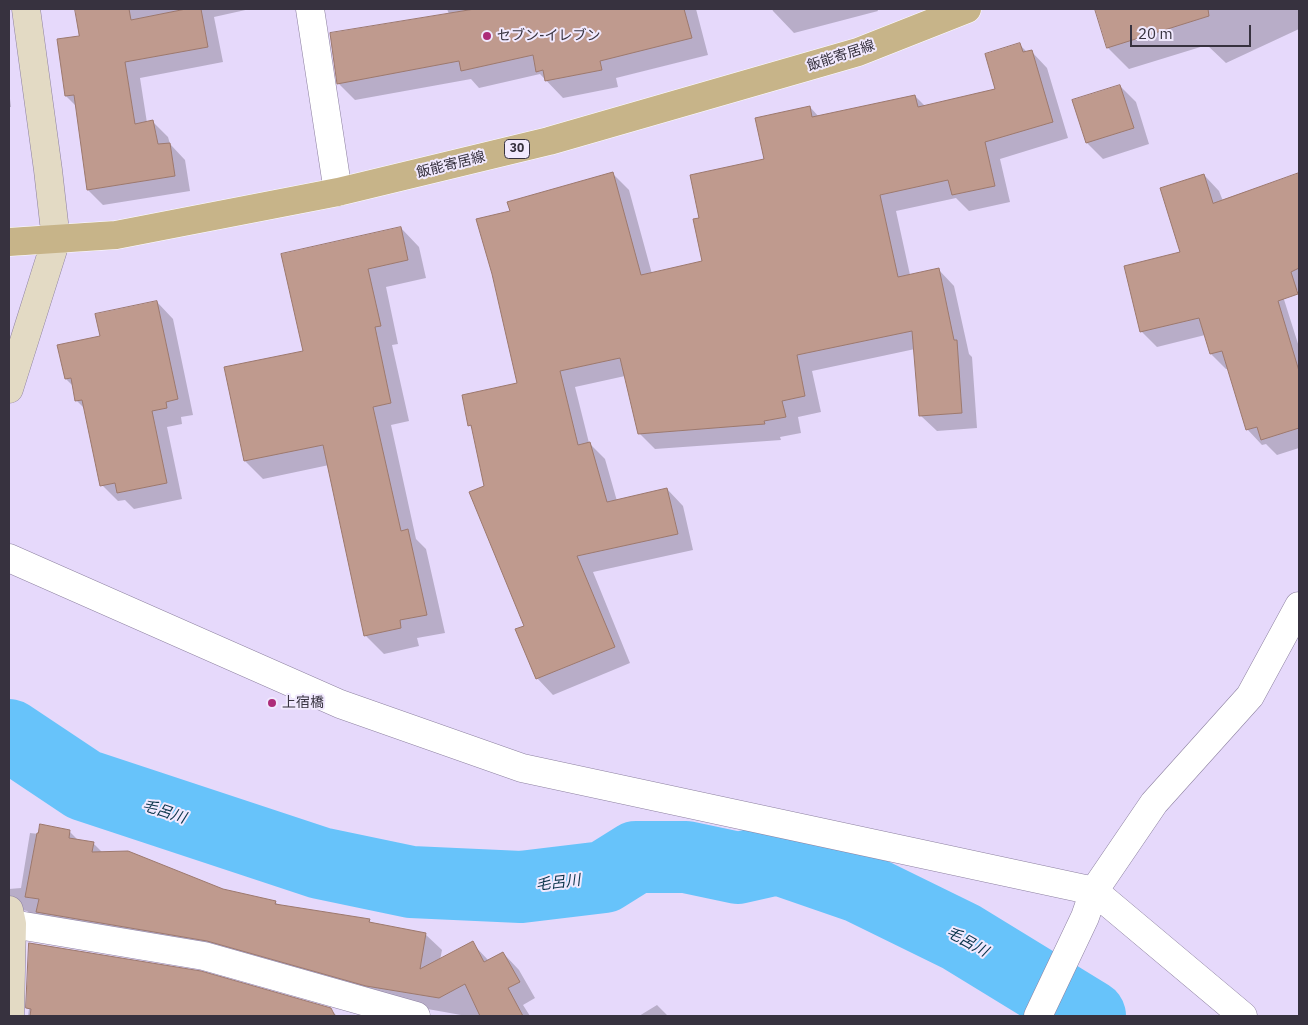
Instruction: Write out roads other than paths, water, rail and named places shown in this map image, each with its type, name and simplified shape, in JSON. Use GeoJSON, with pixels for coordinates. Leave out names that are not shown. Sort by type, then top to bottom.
{"type":"FeatureCollection","features":[{"type":"Feature","properties":{"kind":"main road","name":"飯能寄居線"},"geometry":{"type":"LineString","coordinates":[[9,242],[116,235],[338,192],[549,141],[849,54],[967,9]]}},
{"type":"Feature","properties":{"kind":"street"},"geometry":{"type":"LineString","coordinates":[[9,389],[56,240],[26,9]]}},
{"type":"Feature","properties":{"kind":"street"},"geometry":{"type":"LineString","coordinates":[[310,9],[338,192]]}},
{"type":"Feature","properties":{"kind":"street"},"geometry":{"type":"LineString","coordinates":[[9,558],[340,704],[522,768],[1094,891],[1243,1016]]}},
{"type":"Feature","properties":{"kind":"street"},"geometry":{"type":"LineString","coordinates":[[1038,1016],[1085,917],[1094,891],[1154,804],[1250,696],[1299,606]]}},
{"type":"Feature","properties":{"kind":"street"},"geometry":{"type":"LineString","coordinates":[[10,1016],[10,917],[204,956],[416,1016]]}},
{"type":"Feature","properties":{"kind":"waterway","name":"毛呂川"},"geometry":{"type":"LineString","coordinates":[[9,735],[84,785],[320,863],[411,882],[521,887],[604,877],[636,857],[686,857],[738,868],[778,859],[859,887],[961,937],[1090,1016]]}},
{"type":"Feature","properties":{"kind":"place","name":"セブン-イレブン"},"geometry":{"type":"Point","coordinates":[487,36]}},
{"type":"Feature","properties":{"kind":"place","name":"上宿橋"},"geometry":{"type":"Point","coordinates":[272,703]}}]}
